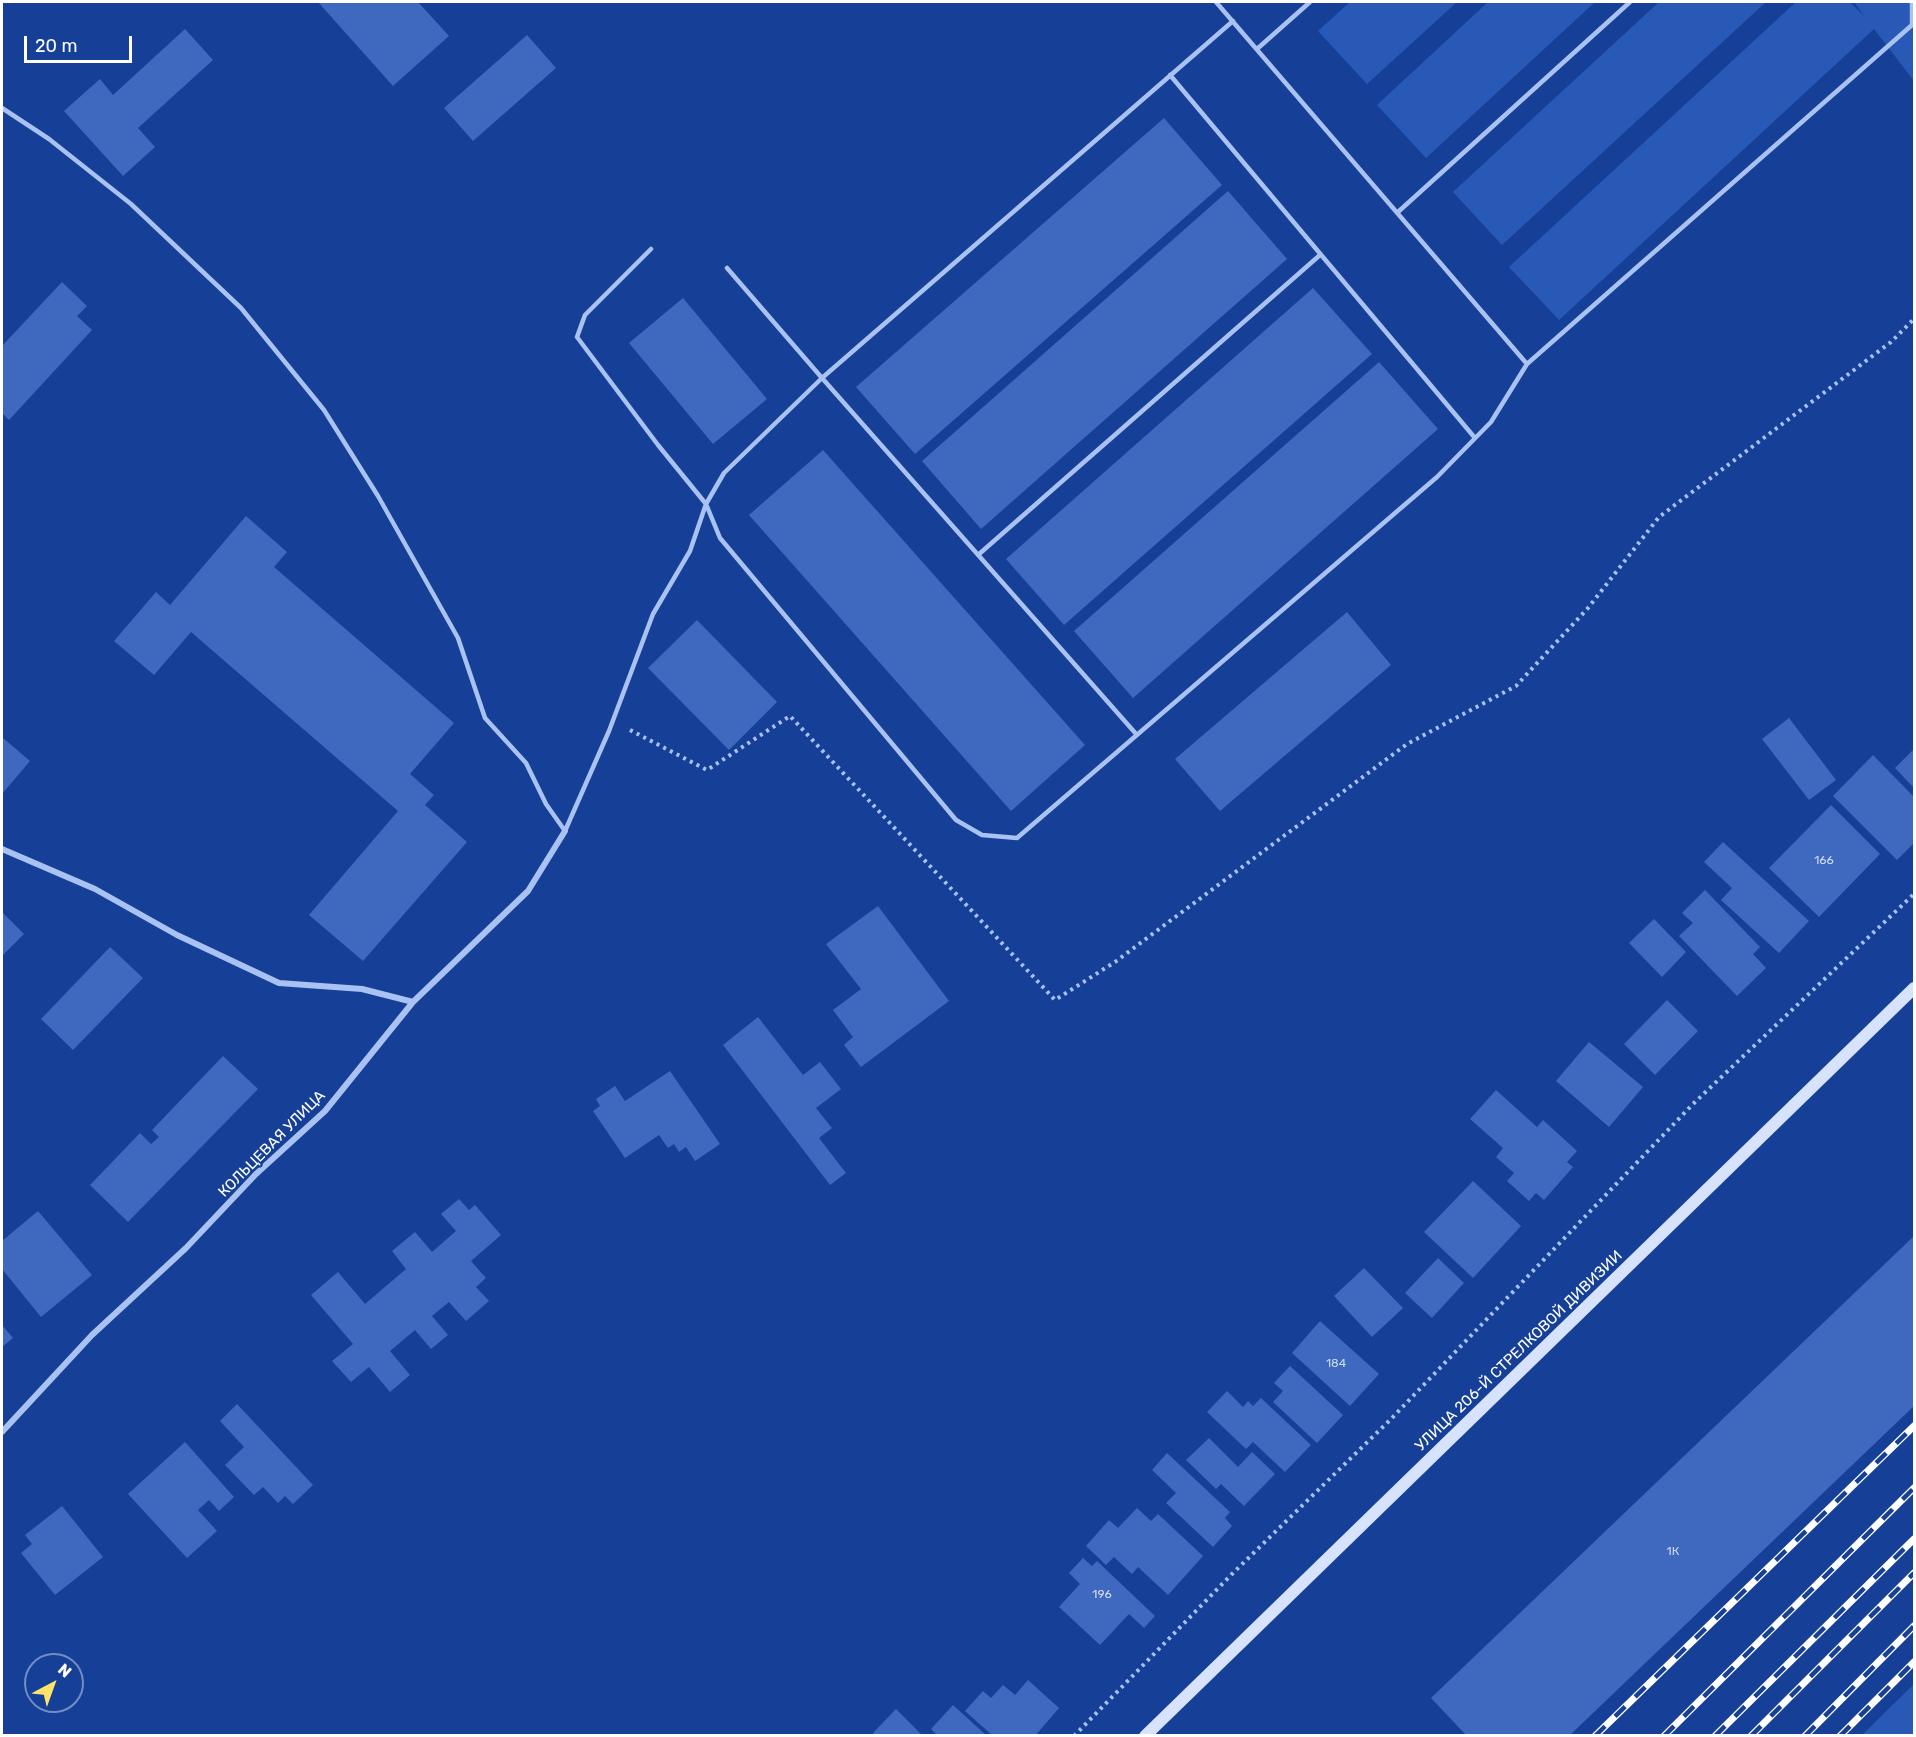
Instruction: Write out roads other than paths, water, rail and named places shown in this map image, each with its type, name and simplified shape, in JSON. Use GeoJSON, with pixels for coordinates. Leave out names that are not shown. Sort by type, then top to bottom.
{"type":"FeatureCollection","features":[{"type":"Feature","properties":{"kind":"main road","name":"УЛИЦА 206-Й СТРЕЛКОВОЙ ДИВИЗИИ"},"geometry":{"type":"LineString","coordinates":[[1145,1736],[1914,988]]}},
{"type":"Feature","properties":{"kind":"street","name":"КОЛЬЦЕВАЯ УЛИЦА"},"geometry":{"type":"LineString","coordinates":[[2,1432],[92,1335],[186,1248],[256,1174],[324,1110],[413,1002],[528,891],[565,831]]}},
{"type":"Feature","properties":{"kind":"street"},"geometry":{"type":"LineString","coordinates":[[2,849],[95,889],[177,935],[279,982],[362,989],[413,1002]]}},
{"type":"Feature","properties":{"kind":"lane"},"geometry":{"type":"LineString","coordinates":[[1216,2],[1527,364]]}},
{"type":"Feature","properties":{"kind":"lane"},"geometry":{"type":"LineString","coordinates":[[1257,49],[1310,2]]}},
{"type":"Feature","properties":{"kind":"lane"},"geometry":{"type":"LineString","coordinates":[[1398,212],[1630,2]]}},
{"type":"Feature","properties":{"kind":"lane"},"geometry":{"type":"LineString","coordinates":[[651,249],[585,315],[577,337],[705,504],[720,538],[956,820],[982,836],[1017,838],[1437,477],[1491,422],[1527,364],[1912,25],[1912,2]]}},
{"type":"Feature","properties":{"kind":"lane"},"geometry":{"type":"LineString","coordinates":[[565,831],[613,721],[653,614],[690,551],[705,504],[724,473],[822,378],[1233,21]]}},
{"type":"Feature","properties":{"kind":"lane"},"geometry":{"type":"LineString","coordinates":[[1170,75],[1475,438]]}},
{"type":"Feature","properties":{"kind":"lane"},"geometry":{"type":"LineString","coordinates":[[2,108],[49,139],[131,204],[241,308],[324,410],[378,496],[458,638],[485,718],[526,763],[546,804],[565,831]]}},
{"type":"Feature","properties":{"kind":"lane"},"geometry":{"type":"LineString","coordinates":[[978,555],[1320,255]]}},
{"type":"Feature","properties":{"kind":"lane"},"geometry":{"type":"LineString","coordinates":[[727,268],[1137,735]]}},
{"type":"Feature","properties":{"kind":"railway"},"geometry":{"type":"LineString","coordinates":[[1595,1736],[1914,1426]]}},
{"type":"Feature","properties":{"kind":"railway"},"geometry":{"type":"LineString","coordinates":[[1664,1736],[1914,1488]]}},
{"type":"Feature","properties":{"kind":"railway"},"geometry":{"type":"LineString","coordinates":[[1715,1736],[1914,1539]]}},
{"type":"Feature","properties":{"kind":"railway"},"geometry":{"type":"LineString","coordinates":[[1751,1736],[1914,1573]]}},
{"type":"Feature","properties":{"kind":"railway"},"geometry":{"type":"LineString","coordinates":[[1805,1736],[1914,1626]]}},
{"type":"Feature","properties":{"kind":"railway"},"geometry":{"type":"LineString","coordinates":[[1840,1736],[1914,1662]]}}]}
